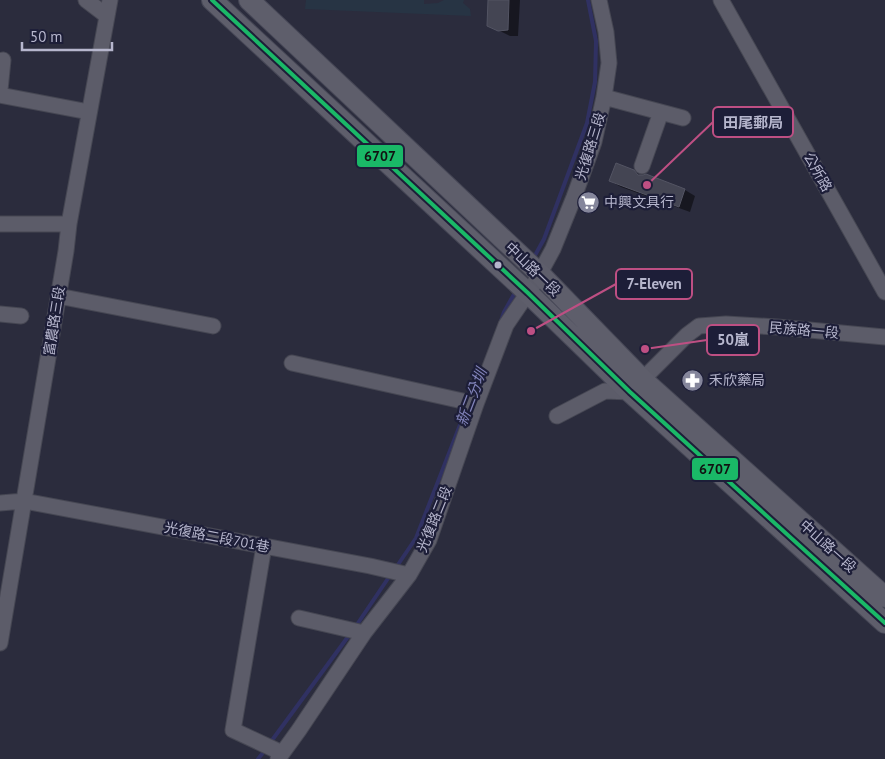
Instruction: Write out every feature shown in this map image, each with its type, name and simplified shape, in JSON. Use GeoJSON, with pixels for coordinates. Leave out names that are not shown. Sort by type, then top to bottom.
{"type":"FeatureCollection","features":[{"type":"Feature","properties":{"kind":"main road","name":"中山路一段"},"geometry":{"type":"LineString","coordinates":[[212,0],[533,283]]}},
{"type":"Feature","properties":{"kind":"main road","name":"中山路一段"},"geometry":{"type":"LineString","coordinates":[[249,0],[637,386],[885,623]]}},
{"type":"Feature","properties":{"kind":"main road","name":"中山路一段"},"geometry":{"type":"LineString","coordinates":[[637,386],[885,597]]}},
{"type":"Feature","properties":{"kind":"street"},"geometry":{"type":"LineString","coordinates":[[86,0],[107,16]]}},
{"type":"Feature","properties":{"kind":"street","name":"富農路三段"},"geometry":{"type":"LineString","coordinates":[[0,643],[69,224],[110,0]]}},
{"type":"Feature","properties":{"kind":"street","name":"光復路三段"},"geometry":{"type":"LineString","coordinates":[[533,283],[553,249],[594,142],[609,63],[606,32],[599,0]]}},
{"type":"Feature","properties":{"kind":"street","name":"公所路"},"geometry":{"type":"LineString","coordinates":[[722,0],[885,292]]}},
{"type":"Feature","properties":{"kind":"street"},"geometry":{"type":"LineString","coordinates":[[0,90],[3,60]]}},
{"type":"Feature","properties":{"kind":"street"},"geometry":{"type":"LineString","coordinates":[[0,94],[90,112]]}},
{"type":"Feature","properties":{"kind":"street"},"geometry":{"type":"LineString","coordinates":[[604,96],[683,118]]}},
{"type":"Feature","properties":{"kind":"street"},"geometry":{"type":"LineString","coordinates":[[642,166],[661,112]]}},
{"type":"Feature","properties":{"kind":"street"},"geometry":{"type":"LineString","coordinates":[[0,224],[69,224]]}},
{"type":"Feature","properties":{"kind":"street","name":"光復路二段"},"geometry":{"type":"LineString","coordinates":[[280,756],[364,633],[409,575],[429,540],[476,404],[506,325],[533,283]]}},
{"type":"Feature","properties":{"kind":"street"},"geometry":{"type":"LineString","coordinates":[[58,296],[213,326]]}},
{"type":"Feature","properties":{"kind":"street"},"geometry":{"type":"LineString","coordinates":[[0,314],[21,316]]}},
{"type":"Feature","properties":{"kind":"street","name":"民族路一段"},"geometry":{"type":"LineString","coordinates":[[637,386],[699,326],[726,324],[885,337]]}},
{"type":"Feature","properties":{"kind":"street"},"geometry":{"type":"LineString","coordinates":[[292,363],[476,404]]}},
{"type":"Feature","properties":{"kind":"street"},"geometry":{"type":"LineString","coordinates":[[557,416],[605,391],[637,386]]}},
{"type":"Feature","properties":{"kind":"street","name":"光復路二段701巷"},"geometry":{"type":"LineString","coordinates":[[0,503],[24,501],[409,575]]}},
{"type":"Feature","properties":{"kind":"street"},"geometry":{"type":"LineString","coordinates":[[264,546],[233,730],[280,756]]}},
{"type":"Feature","properties":{"kind":"street"},"geometry":{"type":"LineString","coordinates":[[299,618],[364,633]]}},
{"type":"Feature","properties":{"kind":"shaded area"},"geometry":{"type":"Polygon","coordinates":[[[306,0],[424,0],[424,4],[438,3],[444,0],[464,0],[463,3],[470,9],[471,16],[305,9],[306,0]]]}},
{"type":"Feature","properties":{"kind":"building"},"geometry":{"type":"Polygon","coordinates":[[[488,0],[509,0],[508,30],[498,31],[487,26],[488,0]]]}},
{"type":"Feature","properties":{"kind":"building"},"geometry":{"type":"Polygon","coordinates":[[[616,163],[634,170],[638,175],[646,174],[685,189],[679,207],[609,181],[616,163]]]}},
{"type":"Feature","properties":{"kind":"waterway","name":"新二分圳"},"geometry":{"type":"LineString","coordinates":[[533,259],[544,239],[587,123],[595,82],[596,41],[588,0]]}},
{"type":"Feature","properties":{"kind":"waterway","name":"新二分圳"},"geometry":{"type":"LineString","coordinates":[[501,321],[517,289]]}},
{"type":"Feature","properties":{"kind":"waterway","name":"新二分圳"},"geometry":{"type":"LineString","coordinates":[[395,569],[416,538],[467,407]]}},
{"type":"Feature","properties":{"kind":"waterway","name":"新二分圳"},"geometry":{"type":"LineString","coordinates":[[356,626],[391,574]]}},
{"type":"Feature","properties":{"kind":"waterway","name":"新二分圳"},"geometry":{"type":"LineString","coordinates":[[270,743],[350,634]]}},
{"type":"Feature","properties":{"kind":"waterway","name":"新二分圳"},"geometry":{"type":"LineString","coordinates":[[258,759],[266,749]]}},
{"type":"Feature","properties":{"kind":"transit line","name":"6707"},"geometry":{"type":"LineString","coordinates":[[212,0],[528,293],[630,392],[885,623]]}},
{"type":"Feature","properties":{"kind":"place","name":"田尾郵局"},"geometry":{"type":"Point","coordinates":[647,185]}},
{"type":"Feature","properties":{"kind":"place","name":"中興文具行"},"geometry":{"type":"Point","coordinates":[588,202]}},
{"type":"Feature","properties":{"kind":"place","name":"7-Eleven"},"geometry":{"type":"Point","coordinates":[531,331]}},
{"type":"Feature","properties":{"kind":"place","name":"50嵐"},"geometry":{"type":"Point","coordinates":[645,349]}},
{"type":"Feature","properties":{"kind":"place","name":"禾欣藥局"},"geometry":{"type":"Point","coordinates":[693,380]}}]}
